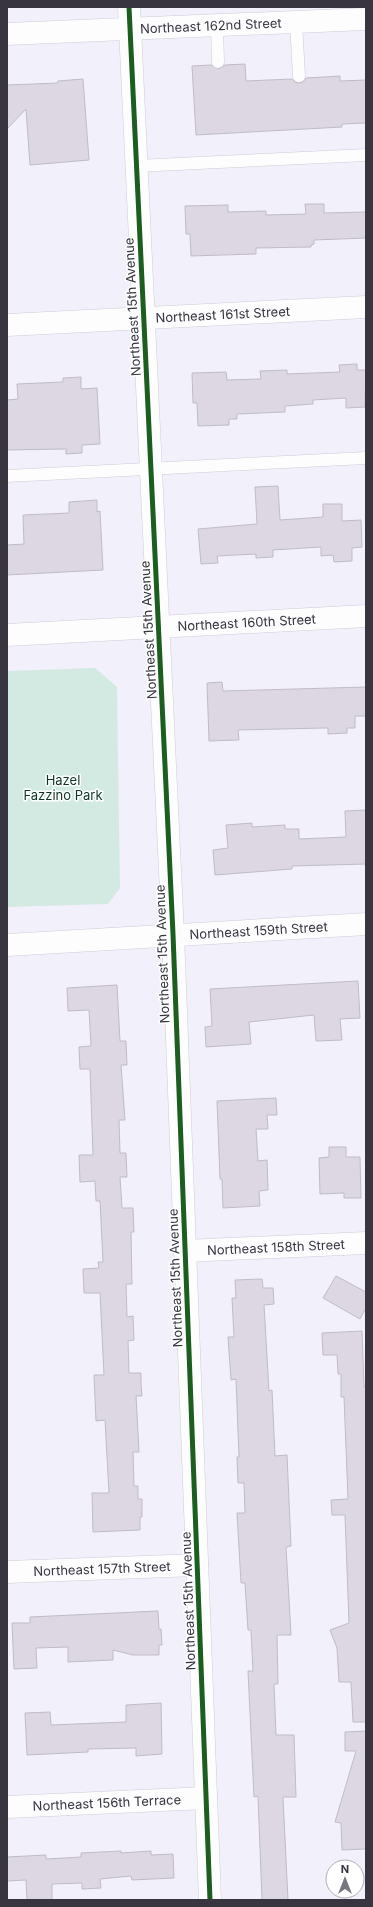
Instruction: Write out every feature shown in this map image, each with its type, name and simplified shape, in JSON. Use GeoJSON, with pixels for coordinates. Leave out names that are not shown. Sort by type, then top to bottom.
{"type":"FeatureCollection","features":[{"type":"Feature","properties":{"kind":"street","name":"Northeast 15th Avenue"},"geometry":{"type":"LineString","coordinates":[[129,7],[159,626],[210,1900]]}},
{"type":"Feature","properties":{"kind":"street","name":"Northeast 162nd Street"},"geometry":{"type":"LineString","coordinates":[[7,34],[366,19]]}},
{"type":"Feature","properties":{"kind":"street","name":"Northeast 161st Street"},"geometry":{"type":"LineString","coordinates":[[7,325],[366,307]]}},
{"type":"Feature","properties":{"kind":"street","name":"Northeast 160th Street"},"geometry":{"type":"LineString","coordinates":[[7,635],[366,616]]}},
{"type":"Feature","properties":{"kind":"street","name":"Northeast 159th Street"},"geometry":{"type":"LineString","coordinates":[[7,945],[172,934],[366,924]]}},
{"type":"Feature","properties":{"kind":"street","name":"Northeast 158th Street"},"geometry":{"type":"LineString","coordinates":[[185,1251],[366,1242]]}},
{"type":"Feature","properties":{"kind":"street","name":"Northeast 157th Street"},"geometry":{"type":"LineString","coordinates":[[7,1572],[197,1565]]}},
{"type":"Feature","properties":{"kind":"street","name":"Northeast 156th Terrace"},"geometry":{"type":"LineString","coordinates":[[7,1807],[206,1798]]}},
{"type":"Feature","properties":{"kind":"lane"},"geometry":{"type":"LineString","coordinates":[[296,23],[299,76]]}},
{"type":"Feature","properties":{"kind":"lane"},"geometry":{"type":"LineString","coordinates":[[217,26],[218,62]]}},
{"type":"Feature","properties":{"kind":"lane"},"geometry":{"type":"LineString","coordinates":[[136,166],[366,155]]}},
{"type":"Feature","properties":{"kind":"lane"},"geometry":{"type":"LineString","coordinates":[[7,476],[366,458]]}},
{"type":"Feature","properties":{"kind":"green space","name":"Hazel Fazzino Park"},"geometry":{"type":"Polygon","coordinates":[[[95,668],[117,687],[120,888],[108,904],[7,907],[7,671],[95,668]]]}},
{"type":"Feature","properties":{"kind":"building"},"geometry":{"type":"Polygon","coordinates":[[[245,64],[246,81],[292,79],[299,83],[303,82],[306,78],[340,76],[340,81],[366,80],[366,123],[342,124],[342,127],[196,135],[192,66],[211,65],[219,69],[225,65],[245,64]]]}},
{"type":"Feature","properties":{"kind":"building"},"geometry":{"type":"Polygon","coordinates":[[[83,79],[89,160],[30,165],[26,109],[7,129],[7,85],[58,83],[58,81],[83,79]]]}},
{"type":"Feature","properties":{"kind":"building"},"geometry":{"type":"Polygon","coordinates":[[[305,204],[324,204],[324,213],[366,212],[366,238],[314,240],[314,244],[311,245],[311,247],[256,248],[256,254],[191,256],[190,234],[186,234],[185,206],[228,205],[228,212],[266,211],[266,215],[306,214],[305,204]]]}},
{"type":"Feature","properties":{"kind":"building"},"geometry":{"type":"Polygon","coordinates":[[[357,364],[357,370],[366,370],[365,407],[346,408],[346,398],[313,400],[313,404],[285,406],[285,412],[237,414],[237,419],[229,419],[229,425],[198,426],[197,403],[193,403],[192,373],[226,372],[227,380],[261,379],[260,371],[287,370],[287,374],[340,372],[339,365],[357,364]]]}},
{"type":"Feature","properties":{"kind":"building"},"geometry":{"type":"Polygon","coordinates":[[[81,377],[81,389],[97,388],[100,444],[82,445],[82,453],[66,454],[66,449],[7,450],[7,400],[18,399],[17,384],[63,382],[63,378],[81,377]]]}},
{"type":"Feature","properties":{"kind":"building"},"geometry":{"type":"Polygon","coordinates":[[[278,486],[280,520],[323,517],[323,504],[342,504],[342,521],[361,520],[362,547],[352,548],[352,561],[334,562],[333,555],[321,556],[321,547],[273,550],[273,557],[256,558],[256,554],[217,556],[218,563],[201,564],[198,529],[257,524],[255,487],[278,486]]]}},
{"type":"Feature","properties":{"kind":"building"},"geometry":{"type":"Polygon","coordinates":[[[97,500],[97,512],[100,511],[103,570],[7,575],[7,545],[24,544],[23,515],[69,513],[69,502],[97,500]]]}},
{"type":"Feature","properties":{"kind":"building"},"geometry":{"type":"Polygon","coordinates":[[[222,682],[223,691],[366,687],[366,716],[355,716],[355,728],[347,728],[347,733],[328,734],[328,728],[238,730],[239,740],[209,741],[207,683],[222,682]]]}},
{"type":"Feature","properties":{"kind":"building"},"geometry":{"type":"Polygon","coordinates":[[[366,810],[366,864],[292,866],[292,869],[215,875],[213,850],[228,848],[226,825],[252,823],[252,827],[285,825],[285,829],[299,829],[299,839],[346,837],[345,811],[366,810]]]}},
{"type":"Feature","properties":{"kind":"building"},"geometry":{"type":"Polygon","coordinates":[[[358,981],[360,1018],[340,1019],[342,1040],[316,1041],[314,1015],[249,1022],[251,1044],[206,1047],[205,1027],[212,1026],[210,989],[358,981]]]}},
{"type":"Feature","properties":{"kind":"building"},"geometry":{"type":"Polygon","coordinates":[[[117,985],[120,1041],[126,1041],[127,1065],[121,1065],[125,1120],[119,1120],[120,1153],[126,1153],[127,1177],[120,1177],[122,1208],[133,1208],[134,1232],[131,1232],[132,1284],[126,1284],[127,1317],[133,1316],[134,1340],[128,1341],[129,1373],[141,1373],[142,1396],[136,1396],[139,1452],[133,1452],[134,1486],[138,1486],[138,1499],[142,1499],[142,1517],[140,1517],[140,1530],[93,1532],[92,1493],[109,1493],[105,1420],[96,1421],[94,1375],[104,1375],[100,1293],[84,1293],[83,1269],[99,1268],[98,1262],[103,1262],[100,1201],[96,1201],[95,1181],[80,1182],[79,1155],[93,1155],[90,1069],[80,1069],[79,1047],[91,1046],[89,1010],[68,1011],[67,988],[117,985]]]}},
{"type":"Feature","properties":{"kind":"building"},"geometry":{"type":"Polygon","coordinates":[[[276,1098],[277,1115],[267,1115],[268,1129],[256,1129],[258,1161],[267,1160],[268,1190],[259,1191],[260,1206],[223,1208],[222,1179],[220,1179],[217,1101],[276,1098]]]}},
{"type":"Feature","properties":{"kind":"building"},"geometry":{"type":"Polygon","coordinates":[[[329,1147],[346,1147],[346,1157],[360,1157],[361,1198],[344,1198],[344,1193],[320,1194],[319,1158],[329,1157],[329,1147]]]}},
{"type":"Feature","properties":{"kind":"building"},"geometry":{"type":"Polygon","coordinates":[[[336,1276],[366,1292],[366,1308],[360,1319],[323,1298],[336,1276]]]}},
{"type":"Feature","properties":{"kind":"building"},"geometry":{"type":"Polygon","coordinates":[[[262,1279],[263,1288],[273,1288],[274,1304],[264,1305],[269,1391],[272,1390],[275,1456],[287,1455],[291,1546],[286,1547],[291,1635],[277,1635],[278,1684],[274,1684],[276,1735],[294,1735],[296,1797],[283,1797],[288,1900],[262,1900],[258,1796],[254,1797],[248,1671],[253,1671],[251,1630],[248,1630],[245,1583],[241,1583],[237,1513],[245,1513],[244,1483],[238,1483],[237,1457],[239,1457],[236,1379],[231,1380],[228,1337],[234,1337],[232,1298],[236,1298],[235,1280],[262,1279]]]}},
{"type":"Feature","properties":{"kind":"building"},"geometry":{"type":"Polygon","coordinates":[[[362,1331],[364,1387],[366,1387],[366,1722],[353,1722],[351,1682],[339,1682],[337,1648],[330,1630],[349,1623],[345,1515],[332,1515],[331,1500],[348,1499],[344,1397],[341,1397],[341,1374],[338,1374],[337,1355],[323,1355],[322,1333],[362,1331]]]}},
{"type":"Feature","properties":{"kind":"building"},"geometry":{"type":"Polygon","coordinates":[[[158,1611],[162,1645],[159,1645],[159,1655],[133,1655],[113,1650],[113,1660],[68,1662],[68,1647],[36,1648],[37,1668],[14,1669],[12,1623],[30,1623],[30,1617],[158,1611]]]}},
{"type":"Feature","properties":{"kind":"building"},"geometry":{"type":"Polygon","coordinates":[[[161,1703],[162,1754],[136,1756],[136,1748],[88,1749],[88,1752],[27,1755],[25,1713],[50,1712],[51,1725],[126,1722],[126,1705],[161,1703]]]}},
{"type":"Feature","properties":{"kind":"building"},"geometry":{"type":"Polygon","coordinates":[[[366,1731],[366,1849],[342,1850],[341,1823],[335,1822],[356,1751],[345,1751],[345,1732],[366,1731]]]}},
{"type":"Feature","properties":{"kind":"building"},"geometry":{"type":"Polygon","coordinates":[[[121,1851],[121,1853],[151,1851],[151,1855],[173,1854],[174,1878],[132,1880],[131,1876],[100,1879],[101,1888],[82,1889],[82,1883],[52,1884],[52,1900],[27,1900],[26,1880],[7,1881],[7,1857],[46,1855],[46,1859],[81,1857],[81,1853],[121,1851]]]}},
{"type":"Feature","properties":{"kind":"cycle path"},"geometry":{"type":"LineString","coordinates":[[129,7],[173,934],[210,1900]]}}]}
